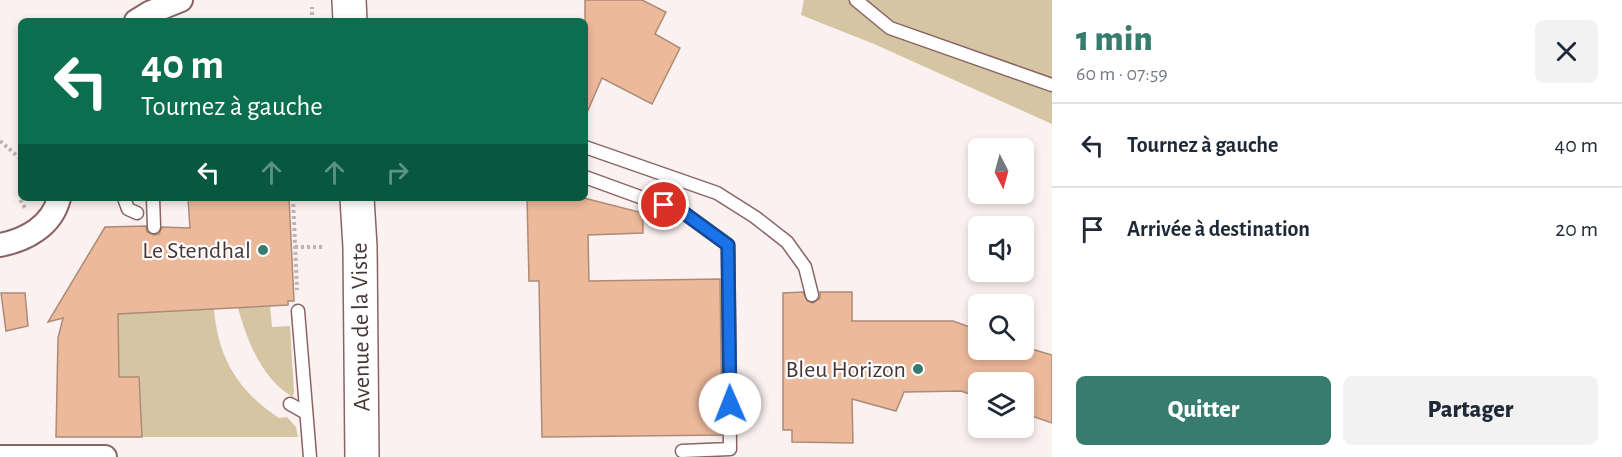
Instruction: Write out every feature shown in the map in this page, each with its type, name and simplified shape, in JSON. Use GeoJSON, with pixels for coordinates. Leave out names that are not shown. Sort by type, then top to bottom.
{"type":"FeatureCollection","features":[{"type":"Feature","properties":{"kind":"street"},"geometry":{"type":"LineString","coordinates":[[349,0],[350,18]]}},
{"type":"Feature","properties":{"kind":"street"},"geometry":{"type":"LineString","coordinates":[[0,245],[19,241],[40,229],[57,208],[58,201]]}},
{"type":"Feature","properties":{"kind":"street","name":"Avenue de la Viste"},"geometry":{"type":"LineString","coordinates":[[357,201],[360,247],[362,457]]}},
{"type":"Feature","properties":{"kind":"street"},"geometry":{"type":"LineString","coordinates":[[0,457],[105,457]]}},
{"type":"Feature","properties":{"kind":"lane"},"geometry":{"type":"LineString","coordinates":[[856,0],[890,28],[1052,85]]}},
{"type":"Feature","properties":{"kind":"lane"},"geometry":{"type":"LineString","coordinates":[[588,148],[717,193],[754,217],[787,242],[805,267],[812,295]]}},
{"type":"Feature","properties":{"kind":"lane"},"geometry":{"type":"LineString","coordinates":[[588,178],[684,213],[728,245],[730,449],[682,451]]}},
{"type":"Feature","properties":{"kind":"lane"},"geometry":{"type":"LineString","coordinates":[[125,201],[128,209],[137,213]]}},
{"type":"Feature","properties":{"kind":"lane"},"geometry":{"type":"LineString","coordinates":[[153,201],[154,226]]}},
{"type":"Feature","properties":{"kind":"lane"},"geometry":{"type":"LineString","coordinates":[[298,311],[310,457]]}},
{"type":"Feature","properties":{"kind":"lane"},"geometry":{"type":"LineString","coordinates":[[290,404],[306,412]]}},
{"type":"Feature","properties":{"kind":"path"},"geometry":{"type":"LineString","coordinates":[[312,7],[312,18]]}},
{"type":"Feature","properties":{"kind":"path"},"geometry":{"type":"LineString","coordinates":[[0,141],[18,156]]}},
{"type":"Feature","properties":{"kind":"path"},"geometry":{"type":"LineString","coordinates":[[21,201],[25,208]]}},
{"type":"Feature","properties":{"kind":"path"},"geometry":{"type":"LineString","coordinates":[[292,201],[297,296]]}},
{"type":"Feature","properties":{"kind":"path"},"geometry":{"type":"LineString","coordinates":[[295,248],[322,247]]}},
{"type":"Feature","properties":{"kind":"shaded area"},"geometry":{"type":"Polygon","coordinates":[[[804,0],[1052,0],[1052,124],[874,44],[801,15],[804,0]]]}},
{"type":"Feature","properties":{"kind":"shaded area"},"geometry":{"type":"Polygon","coordinates":[[[112,227],[167,227],[169,311],[214,309],[220,343],[241,385],[279,418],[287,417],[296,427],[298,437],[142,437],[139,377],[119,377],[112,227]]]}},
{"type":"Feature","properties":{"kind":"shaded area"},"geometry":{"type":"Polygon","coordinates":[[[270,306],[272,327],[290,326],[293,397],[282,390],[264,370],[251,346],[238,308],[270,306]]]}},
{"type":"Feature","properties":{"kind":"building"},"geometry":{"type":"Polygon","coordinates":[[[585,0],[642,0],[666,12],[655,34],[680,48],[652,104],[602,78],[588,110],[588,18],[585,18],[585,0]]]}},
{"type":"Feature","properties":{"kind":"building"},"geometry":{"type":"Polygon","coordinates":[[[588,199],[643,213],[643,233],[588,235],[589,281],[720,279],[722,435],[542,437],[539,281],[529,281],[527,201],[588,201],[588,199]]]}},
{"type":"Feature","properties":{"kind":"building"},"geometry":{"type":"Polygon","coordinates":[[[188,201],[289,201],[294,301],[288,301],[288,305],[118,314],[119,377],[139,377],[142,437],[56,437],[58,338],[63,318],[48,322],[105,227],[146,226],[147,232],[154,235],[159,234],[162,227],[190,228],[188,201]]]}},
{"type":"Feature","properties":{"kind":"building","name":"Bleu Horizon"},"geometry":{"type":"Polygon","coordinates":[[[803,292],[807,301],[813,303],[820,298],[820,292],[852,292],[852,321],[953,321],[968,326],[968,360],[1034,360],[1034,350],[1052,355],[1052,423],[1034,417],[1034,372],[968,372],[968,393],[961,391],[904,392],[896,411],[852,399],[853,443],[792,442],[792,430],[783,430],[783,293],[803,292]]]}},
{"type":"Feature","properties":{"kind":"building"},"geometry":{"type":"Polygon","coordinates":[[[1,293],[25,293],[28,326],[6,331],[1,293]]]}},
{"type":"Feature","properties":{"kind":"place","name":"Le Stendhal"},"geometry":{"type":"Point","coordinates":[263,250]}},
{"type":"Feature","properties":{"kind":"place","name":"Bleu Horizon"},"geometry":{"type":"Point","coordinates":[918,369]}},
{"type":"Feature","properties":{"kind":"route"},"geometry":{"type":"LineString","coordinates":[[664,205],[684,213],[728,245],[730,404]]}}]}
